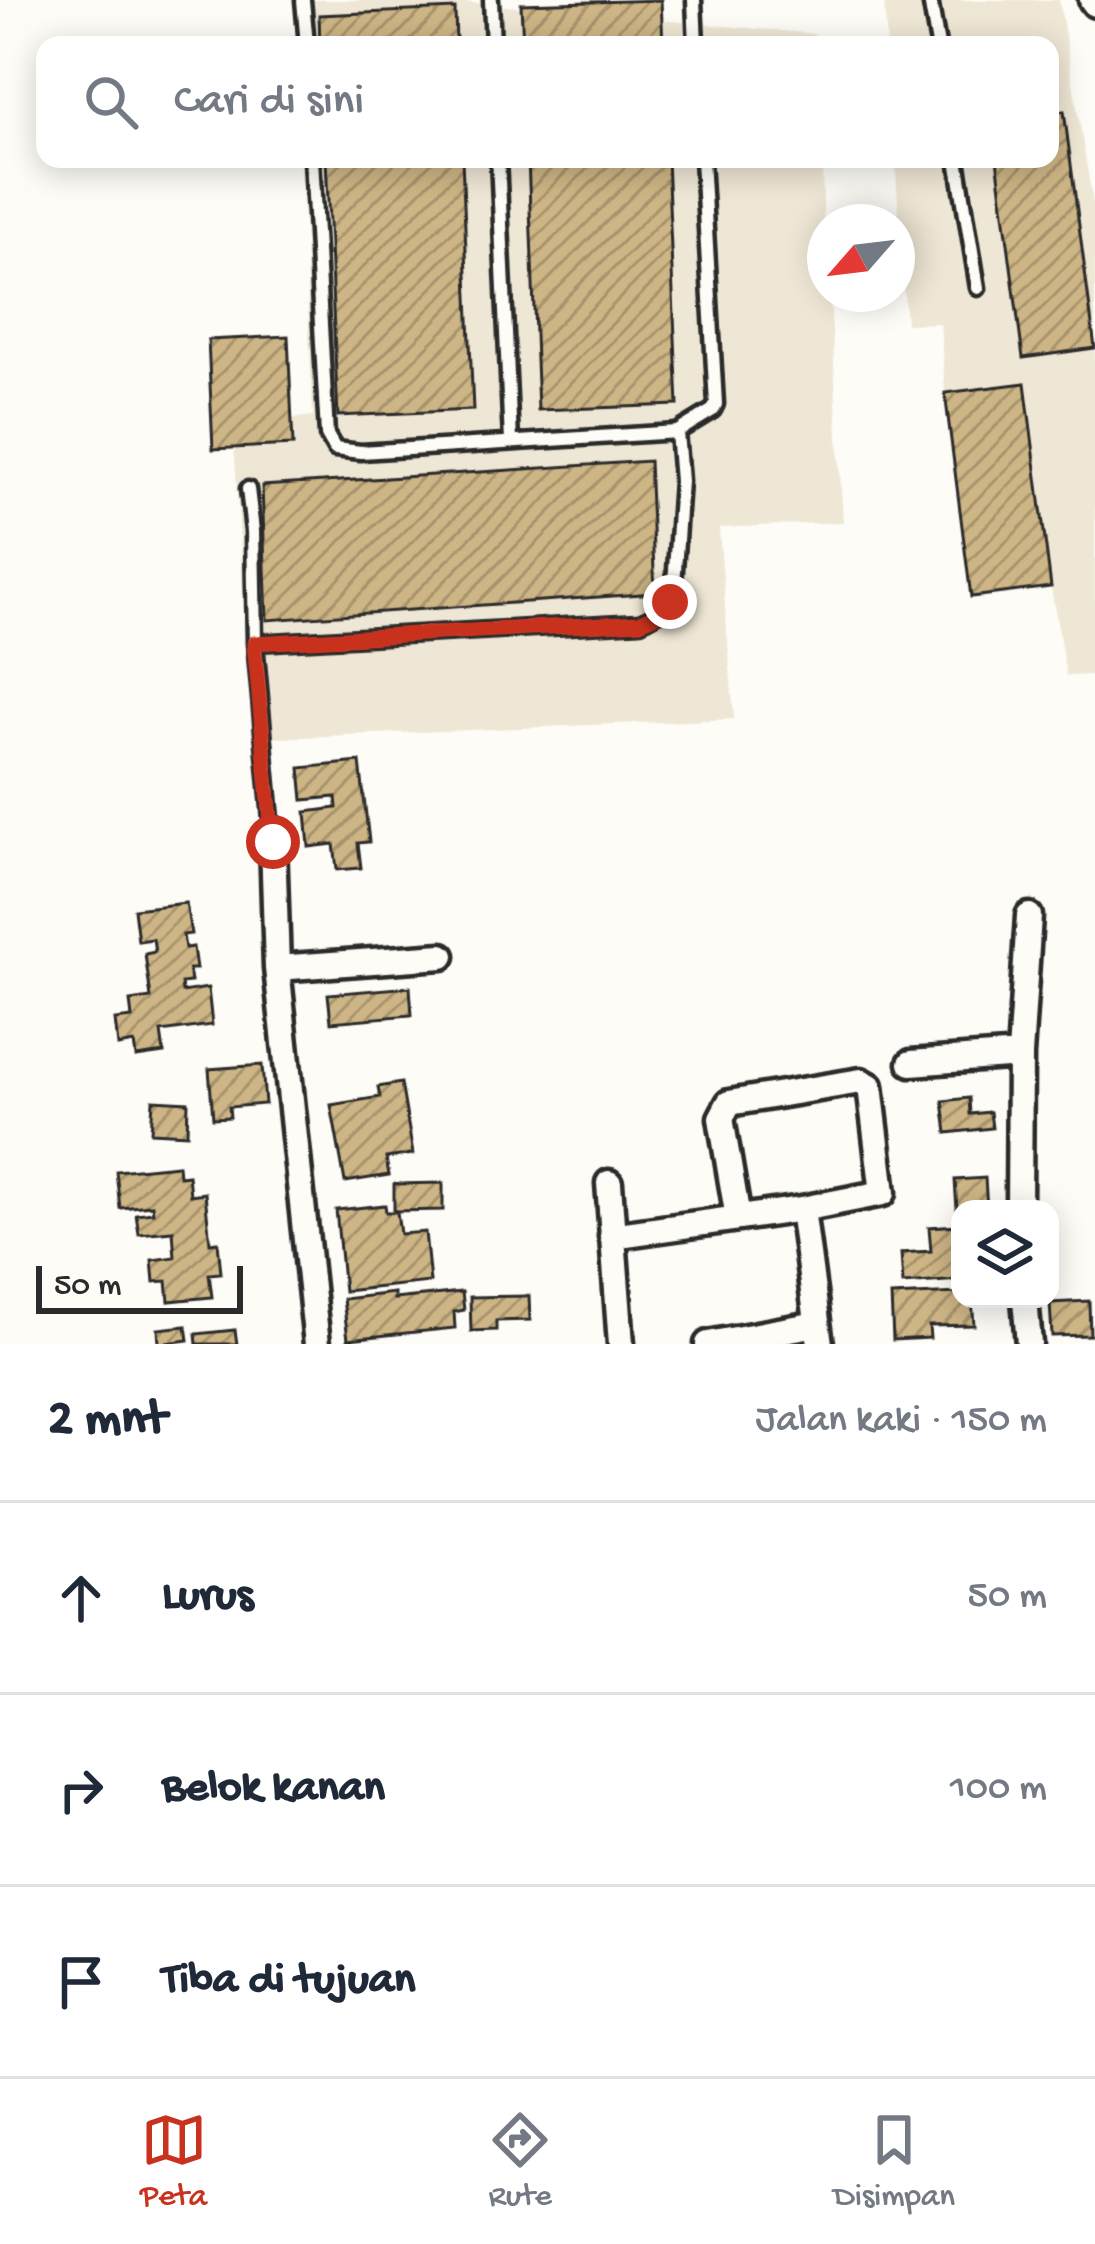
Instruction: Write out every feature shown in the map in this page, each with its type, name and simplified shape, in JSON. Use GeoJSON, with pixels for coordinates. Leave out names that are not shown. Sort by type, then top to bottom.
{"type":"FeatureCollection","features":[{"type":"Feature","properties":{"kind":"street"},"geometry":{"type":"LineString","coordinates":[[273,842],[278,968],[317,1344]]}},
{"type":"Feature","properties":{"kind":"street"},"geometry":{"type":"LineString","coordinates":[[1019,1200],[1020,1055],[1029,916]]}},
{"type":"Feature","properties":{"kind":"street"},"geometry":{"type":"LineString","coordinates":[[278,968],[442,956]]}},
{"type":"Feature","properties":{"kind":"street"},"geometry":{"type":"LineString","coordinates":[[911,1063],[1020,1055]]}},
{"type":"Feature","properties":{"kind":"street"},"geometry":{"type":"LineString","coordinates":[[612,1236],[802,1209],[883,1193],[872,1090],[866,1083],[729,1103],[722,1118],[738,1218]]}},
{"type":"Feature","properties":{"kind":"street"},"geometry":{"type":"LineString","coordinates":[[609,1183],[621,1344]]}},
{"type":"Feature","properties":{"kind":"street"},"geometry":{"type":"LineString","coordinates":[[708,1344],[818,1334],[802,1209]]}},
{"type":"Feature","properties":{"kind":"street"},"geometry":{"type":"LineString","coordinates":[[1026,1308],[1029,1344]]}},
{"type":"Feature","properties":{"kind":"lane"},"geometry":{"type":"LineString","coordinates":[[304,0],[306,36]]}},
{"type":"Feature","properties":{"kind":"lane"},"geometry":{"type":"LineString","coordinates":[[490,0],[492,36]]}},
{"type":"Feature","properties":{"kind":"lane"},"geometry":{"type":"LineString","coordinates":[[694,0],[696,36]]}},
{"type":"Feature","properties":{"kind":"lane"},"geometry":{"type":"LineString","coordinates":[[930,0],[936,36]]}},
{"type":"Feature","properties":{"kind":"lane"},"geometry":{"type":"LineString","coordinates":[[313,168],[331,445],[361,452],[677,432],[713,410],[703,168]]}},
{"type":"Feature","properties":{"kind":"lane"},"geometry":{"type":"LineString","coordinates":[[498,168],[512,441]]}},
{"type":"Feature","properties":{"kind":"lane"},"geometry":{"type":"LineString","coordinates":[[958,168],[978,288]]}},
{"type":"Feature","properties":{"kind":"lane"},"geometry":{"type":"LineString","coordinates":[[254,643],[640,622],[659,614],[670,602],[674,585],[681,481],[677,432]]}},
{"type":"Feature","properties":{"kind":"lane"},"geometry":{"type":"LineString","coordinates":[[248,489],[254,643],[273,842]]}},
{"type":"Feature","properties":{"kind":"shaded area"},"geometry":{"type":"Polygon","coordinates":[[[294,0],[440,0],[814,36],[296,36],[294,0]]]}},
{"type":"Feature","properties":{"kind":"shaded area"},"geometry":{"type":"Polygon","coordinates":[[[884,0],[1059,0],[1095,215],[1095,675],[1066,676],[1051,587],[971,597],[940,323],[906,324],[905,312],[915,312],[915,204],[898,204],[896,168],[1059,168],[1059,36],[886,36],[884,0]]]}},
{"type":"Feature","properties":{"kind":"shaded area"},"geometry":{"type":"Polygon","coordinates":[[[301,168],[822,168],[823,204],[807,204],[807,312],[831,312],[843,522],[719,528],[734,719],[252,739],[233,426],[313,416],[301,168]]]}},
{"type":"Feature","properties":{"kind":"building"},"geometry":{"type":"Polygon","coordinates":[[[661,0],[663,36],[523,36],[521,4],[661,0]]]}},
{"type":"Feature","properties":{"kind":"building"},"geometry":{"type":"Polygon","coordinates":[[[455,9],[456,36],[320,36],[319,15],[455,9]]]}},
{"type":"Feature","properties":{"kind":"building"},"geometry":{"type":"Polygon","coordinates":[[[1064,111],[1095,348],[1023,358],[998,168],[1059,168],[1059,112],[1064,111]]]}},
{"type":"Feature","properties":{"kind":"building"},"geometry":{"type":"Polygon","coordinates":[[[326,168],[462,168],[473,410],[338,416],[326,168]]]}},
{"type":"Feature","properties":{"kind":"building"},"geometry":{"type":"Polygon","coordinates":[[[528,168],[667,168],[678,405],[538,410],[528,168]]]}},
{"type":"Feature","properties":{"kind":"building"},"geometry":{"type":"Polygon","coordinates":[[[288,336],[293,445],[213,449],[208,340],[288,336]]]}},
{"type":"Feature","properties":{"kind":"building"},"geometry":{"type":"Polygon","coordinates":[[[1025,383],[1051,587],[971,597],[945,393],[1025,383]]]}},
{"type":"Feature","properties":{"kind":"building"},"geometry":{"type":"Polygon","coordinates":[[[649,461],[655,593],[267,620],[262,486],[649,461]]]}},
{"type":"Feature","properties":{"kind":"building"},"geometry":{"type":"Polygon","coordinates":[[[360,762],[369,842],[358,843],[361,868],[337,870],[334,844],[309,847],[306,812],[337,808],[336,797],[303,800],[300,768],[360,762]]]}},
{"type":"Feature","properties":{"kind":"building"},"geometry":{"type":"Polygon","coordinates":[[[186,903],[191,934],[183,935],[185,948],[193,947],[196,969],[189,969],[191,982],[181,983],[182,992],[208,988],[212,1025],[161,1032],[164,1053],[136,1057],[134,1043],[118,1046],[115,1020],[132,1018],[130,1001],[151,998],[145,954],[155,952],[153,939],[138,941],[134,909],[186,903]]]}},
{"type":"Feature","properties":{"kind":"building"},"geometry":{"type":"Polygon","coordinates":[[[410,987],[412,1015],[331,1022],[328,994],[410,987]]]}},
{"type":"Feature","properties":{"kind":"building"},"geometry":{"type":"Polygon","coordinates":[[[262,1065],[265,1104],[229,1107],[230,1117],[213,1118],[209,1069],[262,1065]]]}},
{"type":"Feature","properties":{"kind":"building"},"geometry":{"type":"Polygon","coordinates":[[[401,1083],[413,1154],[386,1158],[389,1175],[345,1182],[331,1105],[380,1097],[378,1087],[401,1083]]]}},
{"type":"Feature","properties":{"kind":"building"},"geometry":{"type":"Polygon","coordinates":[[[969,1098],[970,1114],[990,1112],[992,1128],[947,1133],[943,1101],[969,1098]]]}},
{"type":"Feature","properties":{"kind":"building"},"geometry":{"type":"Polygon","coordinates":[[[153,1100],[188,1102],[187,1134],[151,1132],[153,1100]]]}},
{"type":"Feature","properties":{"kind":"building"},"geometry":{"type":"Polygon","coordinates":[[[178,1165],[179,1176],[188,1175],[190,1195],[205,1193],[210,1243],[218,1242],[221,1273],[209,1274],[212,1297],[169,1301],[167,1281],[154,1282],[152,1260],[175,1257],[173,1231],[139,1234],[136,1214],[153,1212],[152,1205],[120,1208],[116,1171],[178,1165]]]}},
{"type":"Feature","properties":{"kind":"building"},"geometry":{"type":"Polygon","coordinates":[[[985,1178],[986,1200],[956,1200],[955,1180],[985,1178]]]}},
{"type":"Feature","properties":{"kind":"building"},"geometry":{"type":"Polygon","coordinates":[[[443,1183],[443,1210],[394,1211],[394,1184],[443,1183]]]}},
{"type":"Feature","properties":{"kind":"building"},"geometry":{"type":"Polygon","coordinates":[[[385,1205],[386,1212],[397,1212],[400,1234],[425,1232],[430,1282],[344,1291],[336,1210],[385,1205]]]}},
{"type":"Feature","properties":{"kind":"building"},"geometry":{"type":"Polygon","coordinates":[[[951,1225],[951,1281],[903,1284],[901,1253],[931,1251],[929,1227],[951,1225]]]}},
{"type":"Feature","properties":{"kind":"building"},"geometry":{"type":"Polygon","coordinates":[[[462,1292],[464,1310],[454,1312],[455,1328],[348,1339],[343,1299],[462,1292]]]}},
{"type":"Feature","properties":{"kind":"building"},"geometry":{"type":"Polygon","coordinates":[[[951,1293],[951,1308],[973,1308],[974,1325],[929,1326],[930,1338],[893,1340],[891,1296],[951,1293]]]}},
{"type":"Feature","properties":{"kind":"building"},"geometry":{"type":"Polygon","coordinates":[[[529,1296],[530,1320],[496,1321],[496,1330],[471,1331],[470,1297],[529,1296]]]}},
{"type":"Feature","properties":{"kind":"building"},"geometry":{"type":"Polygon","coordinates":[[[1089,1301],[1090,1335],[1052,1336],[1050,1308],[1059,1308],[1059,1303],[1089,1301]]]}},
{"type":"Feature","properties":{"kind":"building"},"geometry":{"type":"Polygon","coordinates":[[[186,1326],[188,1340],[159,1344],[158,1329],[186,1326]]]}},
{"type":"Feature","properties":{"kind":"building"},"geometry":{"type":"Polygon","coordinates":[[[235,1330],[237,1344],[197,1344],[196,1334],[235,1330]]]}},
{"type":"Feature","properties":{"kind":"route"},"geometry":{"type":"LineString","coordinates":[[273,842],[254,643],[640,622],[659,614],[670,602]]}}]}
